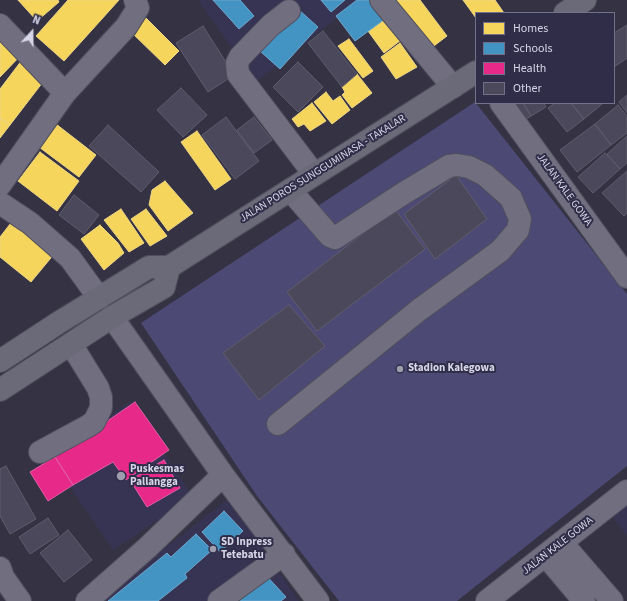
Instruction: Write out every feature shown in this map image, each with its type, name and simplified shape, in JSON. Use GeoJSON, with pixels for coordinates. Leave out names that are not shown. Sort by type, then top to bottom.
{"type":"FeatureCollection","features":[{"type":"Feature","properties":{"kind":"highway"},"geometry":{"type":"LineString","coordinates":[[567,12],[585,0]]}},
{"type":"Feature","properties":{"kind":"highway","name":"JALAN POROS SUNGGUMINASA - TAKALAR"},"geometry":{"type":"LineString","coordinates":[[169,267],[475,73]]}},
{"type":"Feature","properties":{"kind":"highway"},"geometry":{"type":"LineString","coordinates":[[0,361],[58,322],[150,267],[169,267],[164,287],[112,318],[0,390]]}},
{"type":"Feature","properties":{"kind":"street"},"geometry":{"type":"LineString","coordinates":[[0,185],[65,93],[126,27],[138,8],[135,0]]}},
{"type":"Feature","properties":{"kind":"street"},"geometry":{"type":"LineString","coordinates":[[381,0],[453,87]]}},
{"type":"Feature","properties":{"kind":"street"},"geometry":{"type":"LineString","coordinates":[[289,12],[271,26],[240,56],[237,63],[238,74],[314,174]]}},
{"type":"Feature","properties":{"kind":"street"},"geometry":{"type":"LineString","coordinates":[[0,25],[65,93]]}},
{"type":"Feature","properties":{"kind":"street","name":"JALAN KALE GOWA"},"geometry":{"type":"LineString","coordinates":[[502,104],[623,265]]}},
{"type":"Feature","properties":{"kind":"street"},"geometry":{"type":"LineString","coordinates":[[278,424],[420,310],[500,251],[518,230],[520,220],[511,198],[485,175],[469,167],[457,165],[449,166],[404,193],[335,238],[330,236],[290,190]]}},
{"type":"Feature","properties":{"kind":"street"},"geometry":{"type":"LineString","coordinates":[[0,203],[30,223],[70,258],[100,298]]}},
{"type":"Feature","properties":{"kind":"street"},"geometry":{"type":"LineString","coordinates":[[112,318],[223,475],[318,601]]}},
{"type":"Feature","properties":{"kind":"street"},"geometry":{"type":"LineString","coordinates":[[40,452],[94,422],[101,408],[101,397],[98,388],[71,344]]}},
{"type":"Feature","properties":{"kind":"street"},"geometry":{"type":"LineString","coordinates":[[87,601],[148,548],[223,475]]}},
{"type":"Feature","properties":{"kind":"street","name":"JALAN KALE GOWA"},"geometry":{"type":"LineString","coordinates":[[487,601],[554,550],[627,491]]}},
{"type":"Feature","properties":{"kind":"street"},"geometry":{"type":"LineString","coordinates":[[554,550],[584,601]]}},
{"type":"Feature","properties":{"kind":"street"},"geometry":{"type":"LineString","coordinates":[[554,550],[612,601]]}},
{"type":"Feature","properties":{"kind":"street"},"geometry":{"type":"LineString","coordinates":[[220,601],[284,554]]}},
{"type":"Feature","properties":{"kind":"street"},"geometry":{"type":"LineString","coordinates":[[0,568],[3,577],[20,601]]}},
{"type":"Feature","properties":{"kind":"shaded area"},"geometry":{"type":"Polygon","coordinates":[[[198,0],[360,0],[256,82],[198,0]]]}},
{"type":"Feature","properties":{"kind":"shaded area","name":"Stadion Kalegowa"},"geometry":{"type":"Polygon","coordinates":[[[475,102],[475,104],[477,104],[627,294],[627,466],[457,601],[339,601],[257,496],[141,323],[475,102]]]}},
{"type":"Feature","properties":{"kind":"shaded area","name":"Puskesmas Pallangga"},"geometry":{"type":"Polygon","coordinates":[[[130,402],[193,497],[113,550],[49,456],[130,402]]]}},
{"type":"Feature","properties":{"kind":"shaded area"},"geometry":{"type":"Polygon","coordinates":[[[627,493],[627,536],[606,508],[627,493]]]}},
{"type":"Feature","properties":{"kind":"shaded area","name":"SD Inpress Tetebatu"},"geometry":{"type":"Polygon","coordinates":[[[229,498],[299,601],[97,601],[229,498]]]}},
{"type":"Feature","properties":{"kind":"building: Homes"},"geometry":{"type":"Polygon","coordinates":[[[18,0],[58,0],[59,2],[37,21],[18,0]]]}},
{"type":"Feature","properties":{"kind":"building: Homes"},"geometry":{"type":"Polygon","coordinates":[[[68,0],[119,0],[64,61],[36,36],[68,0]]]}},
{"type":"Feature","properties":{"kind":"building: Homes"},"geometry":{"type":"Polygon","coordinates":[[[386,0],[420,0],[447,36],[426,52],[386,0]]]}},
{"type":"Feature","properties":{"kind":"building: Homes"},"geometry":{"type":"Polygon","coordinates":[[[463,0],[495,0],[503,12],[475,12],[475,17],[463,0]]]}},
{"type":"Feature","properties":{"kind":"building: Homes"},"geometry":{"type":"Polygon","coordinates":[[[145,17],[179,51],[165,65],[130,31],[145,17]]]}},
{"type":"Feature","properties":{"kind":"building: Homes"},"geometry":{"type":"Polygon","coordinates":[[[385,19],[401,40],[384,53],[368,31],[385,19]]]}},
{"type":"Feature","properties":{"kind":"building: Homes"},"geometry":{"type":"Polygon","coordinates":[[[0,35],[24,52],[0,77],[0,35]]]}},
{"type":"Feature","properties":{"kind":"building: Homes"},"geometry":{"type":"Polygon","coordinates":[[[349,39],[373,71],[363,78],[338,46],[349,39]]]}},
{"type":"Feature","properties":{"kind":"building: Homes"},"geometry":{"type":"Polygon","coordinates":[[[400,43],[417,67],[396,79],[381,57],[400,43]]]}},
{"type":"Feature","properties":{"kind":"building: Homes"},"geometry":{"type":"Polygon","coordinates":[[[22,60],[46,78],[10,125],[0,118],[0,89],[22,60]]]}},
{"type":"Feature","properties":{"kind":"building: Homes"},"geometry":{"type":"Polygon","coordinates":[[[357,74],[372,93],[352,108],[342,95],[345,92],[342,87],[357,74]]]}},
{"type":"Feature","properties":{"kind":"building: Homes"},"geometry":{"type":"Polygon","coordinates":[[[326,92],[333,101],[340,96],[350,110],[332,124],[314,102],[326,92]]]}},
{"type":"Feature","properties":{"kind":"building: Homes"},"geometry":{"type":"Polygon","coordinates":[[[312,103],[326,121],[310,131],[304,124],[298,127],[292,119],[312,103]]]}},
{"type":"Feature","properties":{"kind":"building: Homes"},"geometry":{"type":"Polygon","coordinates":[[[0,118],[10,125],[0,138],[0,118]]]}},
{"type":"Feature","properties":{"kind":"building: Homes"},"geometry":{"type":"Polygon","coordinates":[[[56,124],[96,155],[79,177],[39,147],[56,124]]]}},
{"type":"Feature","properties":{"kind":"building: Homes"},"geometry":{"type":"Polygon","coordinates":[[[197,131],[231,179],[215,190],[181,142],[197,131]]]}},
{"type":"Feature","properties":{"kind":"building: Homes"},"geometry":{"type":"Polygon","coordinates":[[[40,152],[79,181],[57,211],[18,181],[40,152]]]}},
{"type":"Feature","properties":{"kind":"building: Homes"},"geometry":{"type":"Polygon","coordinates":[[[165,181],[193,213],[168,231],[149,205],[152,190],[165,181]]]}},
{"type":"Feature","properties":{"kind":"building: Homes"},"geometry":{"type":"Polygon","coordinates":[[[121,209],[144,243],[129,252],[104,220],[121,209]]]}},
{"type":"Feature","properties":{"kind":"building: Homes"},"geometry":{"type":"Polygon","coordinates":[[[146,209],[167,236],[150,246],[131,219],[146,209]]]}},
{"type":"Feature","properties":{"kind":"building: Homes"},"geometry":{"type":"Polygon","coordinates":[[[14,219],[55,253],[31,282],[0,257],[0,237],[14,219]]]}},
{"type":"Feature","properties":{"kind":"building: Homes"},"geometry":{"type":"Polygon","coordinates":[[[100,225],[118,243],[124,253],[104,270],[81,239],[100,225]]]}},
{"type":"Feature","properties":{"kind":"building: Schools"},"geometry":{"type":"Polygon","coordinates":[[[213,0],[240,0],[254,16],[239,29],[213,0]]]}},
{"type":"Feature","properties":{"kind":"building: Schools"},"geometry":{"type":"Polygon","coordinates":[[[321,0],[345,0],[331,12],[321,0]]]}},
{"type":"Feature","properties":{"kind":"building: Schools"},"geometry":{"type":"Polygon","coordinates":[[[357,0],[371,0],[385,19],[355,41],[336,16],[357,0]]]}},
{"type":"Feature","properties":{"kind":"building: Schools"},"geometry":{"type":"Polygon","coordinates":[[[298,9],[318,27],[280,69],[260,51],[298,9]]]}},
{"type":"Feature","properties":{"kind":"building: Schools"},"geometry":{"type":"Polygon","coordinates":[[[224,511],[243,531],[220,552],[202,532],[224,511]]]}},
{"type":"Feature","properties":{"kind":"building: Schools"},"geometry":{"type":"Polygon","coordinates":[[[196,534],[212,550],[185,574],[187,578],[158,601],[108,601],[167,553],[171,557],[196,534]]]}},
{"type":"Feature","properties":{"kind":"building: Schools"},"geometry":{"type":"Polygon","coordinates":[[[263,572],[286,597],[281,601],[231,601],[263,572]]]}},
{"type":"Feature","properties":{"kind":"building: Health"},"geometry":{"type":"Polygon","coordinates":[[[135,402],[169,450],[126,480],[113,462],[73,485],[55,457],[135,402]]]}},
{"type":"Feature","properties":{"kind":"building: Health"},"geometry":{"type":"Polygon","coordinates":[[[55,457],[73,485],[48,501],[30,472],[55,457]]]}},
{"type":"Feature","properties":{"kind":"building: Health"},"geometry":{"type":"Polygon","coordinates":[[[164,460],[180,488],[147,507],[130,480],[164,460]]]}},
{"type":"Feature","properties":{"kind":"building: Other"},"geometry":{"type":"Polygon","coordinates":[[[627,25],[627,58],[615,66],[615,32],[627,25]]]}},
{"type":"Feature","properties":{"kind":"building: Other"},"geometry":{"type":"Polygon","coordinates":[[[203,26],[234,75],[208,92],[176,43],[203,26]]]}},
{"type":"Feature","properties":{"kind":"building: Other"},"geometry":{"type":"Polygon","coordinates":[[[323,31],[357,74],[342,87],[308,43],[323,31]]]}},
{"type":"Feature","properties":{"kind":"building: Other"},"geometry":{"type":"Polygon","coordinates":[[[298,62],[323,87],[298,112],[273,87],[298,62]]]}},
{"type":"Feature","properties":{"kind":"building: Other"},"geometry":{"type":"Polygon","coordinates":[[[181,88],[207,115],[183,137],[157,110],[181,88]]]}},
{"type":"Feature","properties":{"kind":"building: Other"},"geometry":{"type":"Polygon","coordinates":[[[627,95],[627,113],[619,102],[627,95]]]}},
{"type":"Feature","properties":{"kind":"building: Other"},"geometry":{"type":"Polygon","coordinates":[[[508,104],[524,104],[531,116],[520,123],[508,104]]]}},
{"type":"Feature","properties":{"kind":"building: Other"},"geometry":{"type":"Polygon","coordinates":[[[524,104],[544,104],[546,107],[531,116],[524,104]]]}},
{"type":"Feature","properties":{"kind":"building: Other"},"geometry":{"type":"Polygon","coordinates":[[[554,104],[572,104],[584,119],[567,132],[548,108],[554,104]]]}},
{"type":"Feature","properties":{"kind":"building: Other"},"geometry":{"type":"Polygon","coordinates":[[[572,104],[602,104],[584,119],[572,104]]]}},
{"type":"Feature","properties":{"kind":"building: Other"},"geometry":{"type":"Polygon","coordinates":[[[618,105],[627,116],[627,133],[611,145],[595,124],[618,105]]]}},
{"type":"Feature","properties":{"kind":"building: Other"},"geometry":{"type":"Polygon","coordinates":[[[226,117],[259,161],[235,179],[202,135],[226,117]]]}},
{"type":"Feature","properties":{"kind":"building: Other"},"geometry":{"type":"Polygon","coordinates":[[[254,117],[272,140],[254,153],[237,130],[254,117]]]}},
{"type":"Feature","properties":{"kind":"building: Other"},"geometry":{"type":"Polygon","coordinates":[[[595,124],[611,145],[577,172],[560,150],[595,124]]]}},
{"type":"Feature","properties":{"kind":"building: Other"},"geometry":{"type":"Polygon","coordinates":[[[108,125],[159,172],[141,192],[89,146],[108,125]]]}},
{"type":"Feature","properties":{"kind":"building: Other"},"geometry":{"type":"Polygon","coordinates":[[[627,136],[627,163],[620,169],[607,154],[627,136]]]}},
{"type":"Feature","properties":{"kind":"building: Other"},"geometry":{"type":"Polygon","coordinates":[[[605,153],[620,169],[593,193],[578,177],[605,153]]]}},
{"type":"Feature","properties":{"kind":"building: Other"},"geometry":{"type":"Polygon","coordinates":[[[627,171],[627,213],[624,216],[602,193],[627,171]]]}},
{"type":"Feature","properties":{"kind":"building: Other"},"geometry":{"type":"Polygon","coordinates":[[[456,175],[487,219],[435,259],[404,214],[456,175]]]}},
{"type":"Feature","properties":{"kind":"building: Other"},"geometry":{"type":"Polygon","coordinates":[[[74,195],[99,215],[84,234],[59,215],[74,195]]]}},
{"type":"Feature","properties":{"kind":"building: Other"},"geometry":{"type":"Polygon","coordinates":[[[395,209],[425,249],[317,331],[287,292],[395,209]]]}},
{"type":"Feature","properties":{"kind":"building: Other"},"geometry":{"type":"Polygon","coordinates":[[[289,305],[325,346],[259,400],[223,353],[289,305]]]}},
{"type":"Feature","properties":{"kind":"building: Other"},"geometry":{"type":"Polygon","coordinates":[[[6,466],[36,519],[10,534],[0,516],[0,469],[6,466]]]}},
{"type":"Feature","properties":{"kind":"building: Other"},"geometry":{"type":"Polygon","coordinates":[[[48,518],[59,535],[30,554],[19,537],[48,518]]]}},
{"type":"Feature","properties":{"kind":"building: Other"},"geometry":{"type":"Polygon","coordinates":[[[68,530],[92,560],[64,582],[40,553],[68,530]]]}},
{"type":"Feature","properties":{"kind":"place","name":"Stadion Kalegowa"},"geometry":{"type":"Point","coordinates":[400,369]}},
{"type":"Feature","properties":{"kind":"place","name":"Puskesmas Pallangga"},"geometry":{"type":"Point","coordinates":[121,476]}},
{"type":"Feature","properties":{"kind":"place","name":"SD Inpress Tetebatu"},"geometry":{"type":"Point","coordinates":[213,549]}}]}
